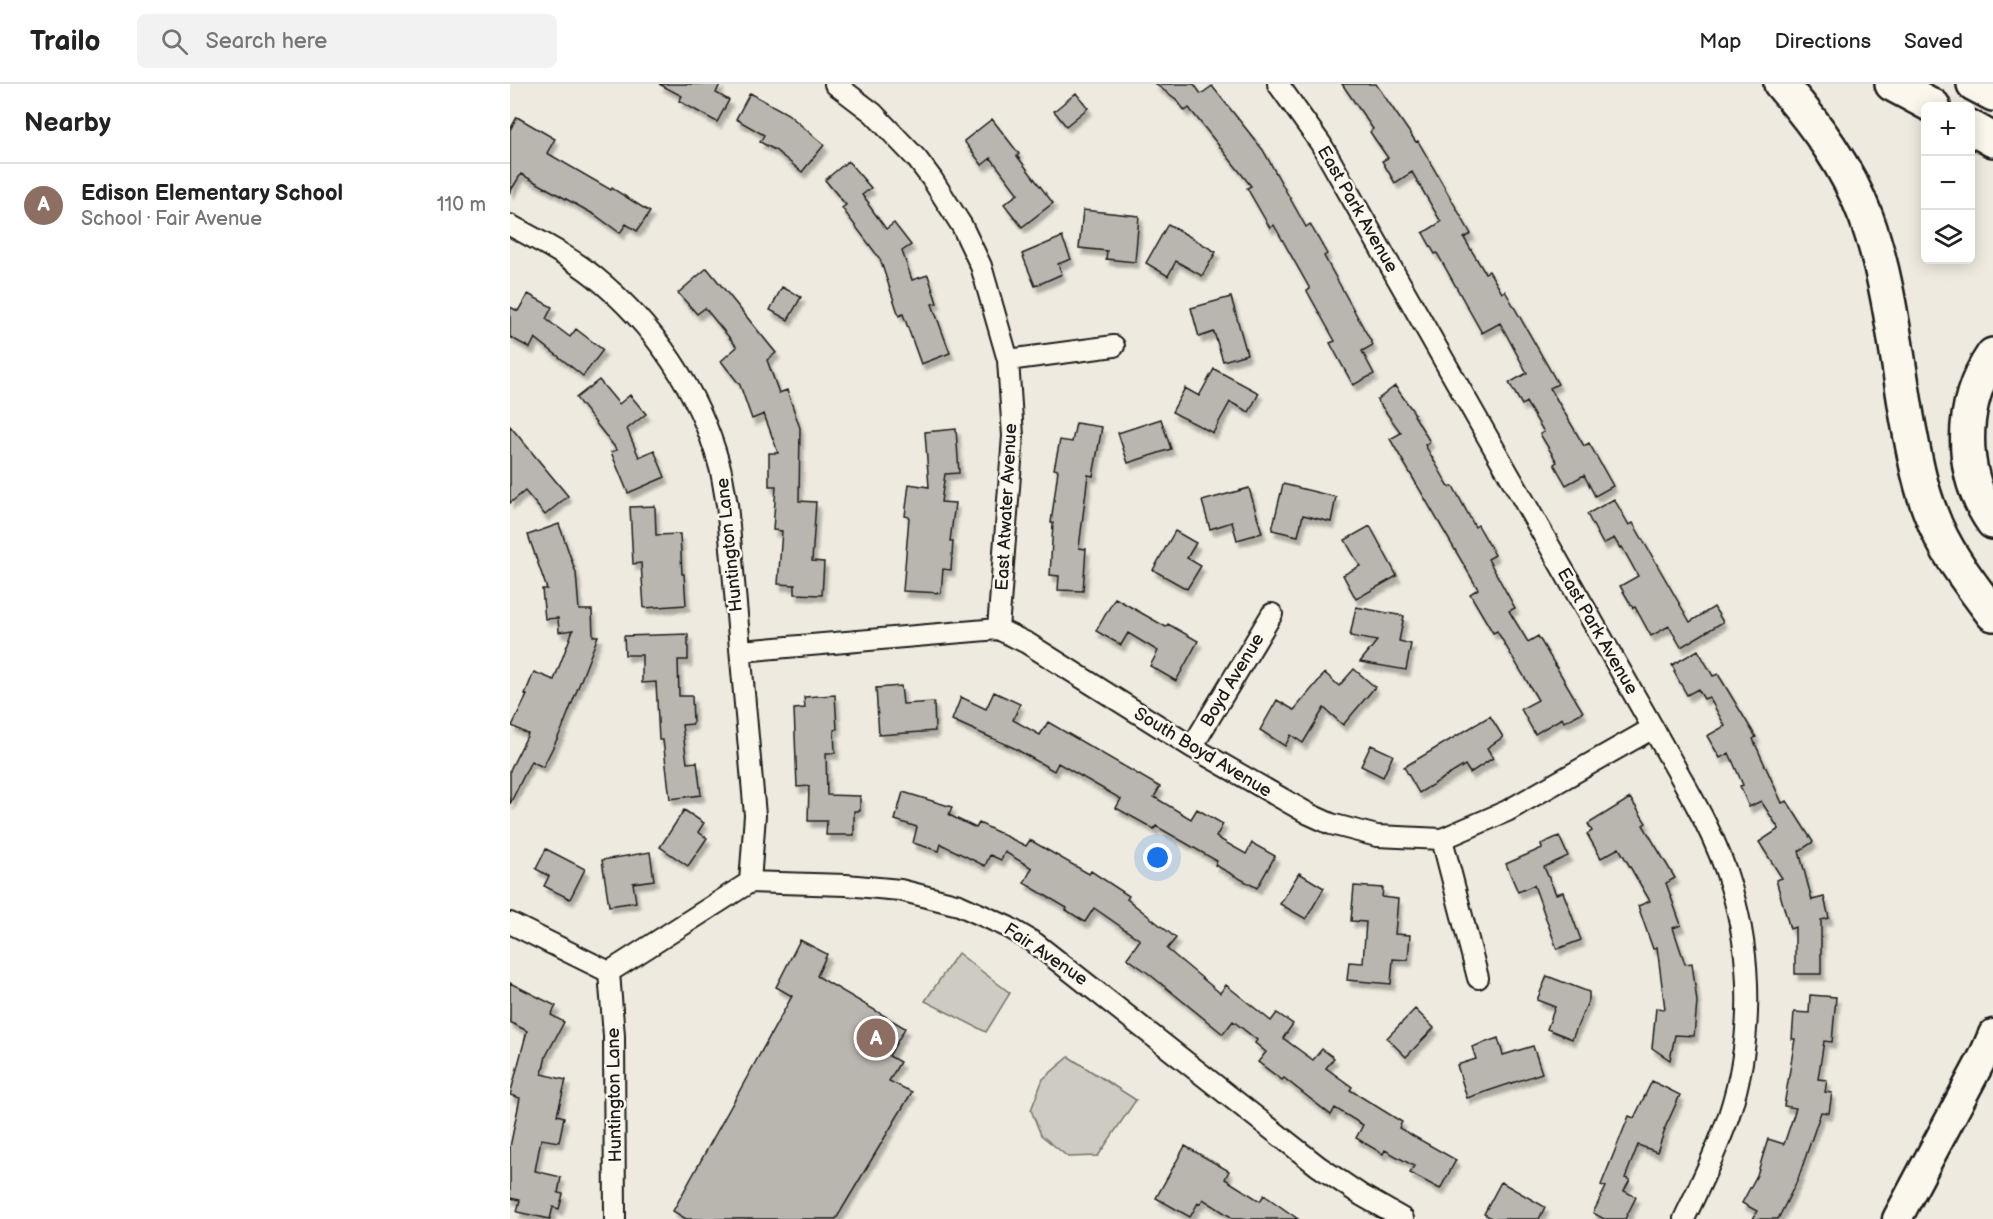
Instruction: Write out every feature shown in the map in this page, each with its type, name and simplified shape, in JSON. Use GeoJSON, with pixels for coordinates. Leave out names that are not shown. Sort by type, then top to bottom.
{"type":"FeatureCollection","features":[{"type":"Feature","properties":{"kind":"highway"},"geometry":{"type":"LineString","coordinates":[[1781,84],[1811,118],[1829,143],[1849,178],[1866,217],[1886,292],[1921,486],[1943,543],[1960,571],[1993,614]]}},
{"type":"Feature","properties":{"kind":"highway"},"geometry":{"type":"LineString","coordinates":[[1892,84],[1926,102]]}},
{"type":"Feature","properties":{"kind":"highway"},"geometry":{"type":"LineString","coordinates":[[1974,84],[1993,94]]}},
{"type":"Feature","properties":{"kind":"highway"},"geometry":{"type":"LineString","coordinates":[[1975,129],[1993,140]]}},
{"type":"Feature","properties":{"kind":"highway"},"geometry":{"type":"LineString","coordinates":[[1993,355],[1973,397],[1967,436],[1974,487],[1993,522]]}},
{"type":"Feature","properties":{"kind":"main road"},"geometry":{"type":"LineString","coordinates":[[1904,1207],[1993,1034]]}},
{"type":"Feature","properties":{"kind":"main road"},"geometry":{"type":"LineString","coordinates":[[1904,1207],[1993,1077]]}},
{"type":"Feature","properties":{"kind":"street","name":"East Atwater Avenue"},"geometry":{"type":"LineString","coordinates":[[835,84],[857,100],[897,136],[932,179],[962,226],[981,266],[1008,360],[1012,436],[998,629]]}},
{"type":"Feature","properties":{"kind":"street","name":"East Park Avenue"},"geometry":{"type":"LineString","coordinates":[[1278,84],[1321,144],[1653,728],[1706,825],[1731,886],[1741,931],[1747,975],[1747,1021],[1738,1084],[1729,1115],[1712,1160],[1684,1219]]}},
{"type":"Feature","properties":{"kind":"street","name":"Huntington Lane"},"geometry":{"type":"LineString","coordinates":[[510,225],[567,257],[595,277],[630,308],[665,351],[689,389],[720,465],[741,651],[755,815],[750,882]]}},
{"type":"Feature","properties":{"kind":"street"},"geometry":{"type":"LineString","coordinates":[[1008,360],[1114,346]]}},
{"type":"Feature","properties":{"kind":"street","name":"Boyd Avenue"},"geometry":{"type":"LineString","coordinates":[[1192,747],[1272,614]]}},
{"type":"Feature","properties":{"kind":"street"},"geometry":{"type":"LineString","coordinates":[[741,651],[998,629]]}},
{"type":"Feature","properties":{"kind":"street","name":"South Boyd Avenue"},"geometry":{"type":"LineString","coordinates":[[998,629],[1027,643],[1192,747],[1309,814],[1358,833],[1377,836],[1442,839],[1506,811],[1653,728]]}},
{"type":"Feature","properties":{"kind":"street"},"geometry":{"type":"LineString","coordinates":[[1442,839],[1478,978]]}},
{"type":"Feature","properties":{"kind":"street"},"geometry":{"type":"LineString","coordinates":[[510,923],[609,972],[750,882]]}},
{"type":"Feature","properties":{"kind":"street","name":"Fair Avenue"},"geometry":{"type":"LineString","coordinates":[[750,882],[846,885],[900,890],[959,905],[1008,927],[1035,943],[1083,979],[1318,1166],[1361,1195],[1403,1219]]}},
{"type":"Feature","properties":{"kind":"street","name":"Huntington Lane"},"geometry":{"type":"LineString","coordinates":[[609,972],[614,1036],[615,1219]]}},
{"type":"Feature","properties":{"kind":"shaded area"},"geometry":{"type":"Polygon","coordinates":[[[958,953],[1010,993],[986,1032],[925,1001],[958,953]]]}},
{"type":"Feature","properties":{"kind":"shaded area"},"geometry":{"type":"Polygon","coordinates":[[[1069,1057],[1136,1100],[1098,1156],[1068,1157],[1041,1135],[1031,1110],[1043,1079],[1069,1057]]]}},
{"type":"Feature","properties":{"kind":"building"},"geometry":{"type":"Polygon","coordinates":[[[659,84],[720,84],[716,93],[729,100],[717,122],[679,101],[682,96],[659,84]]]}},
{"type":"Feature","properties":{"kind":"building"},"geometry":{"type":"Polygon","coordinates":[[[1155,84],[1194,84],[1201,94],[1212,86],[1263,150],[1306,227],[1310,224],[1327,254],[1324,256],[1373,345],[1362,351],[1374,374],[1353,385],[1330,343],[1335,341],[1307,291],[1310,289],[1274,225],[1270,228],[1247,188],[1251,186],[1189,108],[1185,111],[1176,99],[1155,84]]]}},
{"type":"Feature","properties":{"kind":"building"},"geometry":{"type":"Polygon","coordinates":[[[1342,84],[1376,84],[1416,142],[1418,141],[1471,234],[1464,238],[1485,273],[1489,271],[1502,293],[1505,291],[1558,384],[1550,388],[1584,446],[1589,443],[1613,486],[1595,496],[1584,475],[1566,485],[1554,464],[1557,462],[1540,434],[1544,432],[1526,402],[1522,405],[1509,383],[1527,373],[1500,323],[1482,333],[1437,253],[1435,254],[1423,233],[1441,222],[1412,172],[1395,183],[1382,161],[1388,158],[1370,132],[1373,129],[1342,84]]]}},
{"type":"Feature","properties":{"kind":"building"},"geometry":{"type":"Polygon","coordinates":[[[750,93],[788,114],[824,145],[802,172],[775,150],[760,142],[764,135],[736,119],[750,93]]]}},
{"type":"Feature","properties":{"kind":"building"},"geometry":{"type":"Polygon","coordinates":[[[1076,93],[1088,108],[1066,126],[1054,111],[1076,93]]]}},
{"type":"Feature","properties":{"kind":"building"},"geometry":{"type":"Polygon","coordinates":[[[517,117],[555,139],[547,153],[611,190],[612,188],[650,212],[637,231],[626,224],[620,233],[595,215],[521,174],[510,192],[510,130],[517,117]]]}},
{"type":"Feature","properties":{"kind":"building"},"geometry":{"type":"Polygon","coordinates":[[[992,119],[1053,203],[1022,227],[1004,204],[1018,194],[991,158],[982,165],[964,141],[992,119]]]}},
{"type":"Feature","properties":{"kind":"building"},"geometry":{"type":"Polygon","coordinates":[[[848,161],[871,188],[862,195],[886,229],[894,223],[911,245],[902,251],[912,280],[928,275],[937,303],[932,304],[950,353],[921,364],[903,314],[899,316],[880,259],[842,208],[846,205],[825,180],[848,161]]]}},
{"type":"Feature","properties":{"kind":"building"},"geometry":{"type":"Polygon","coordinates":[[[1083,210],[1139,216],[1135,262],[1106,259],[1107,251],[1079,248],[1083,210]]]}},
{"type":"Feature","properties":{"kind":"building"},"geometry":{"type":"Polygon","coordinates":[[[1168,224],[1216,252],[1202,276],[1176,261],[1168,276],[1146,263],[1168,224]]]}},
{"type":"Feature","properties":{"kind":"building"},"geometry":{"type":"Polygon","coordinates":[[[1062,237],[1071,259],[1058,264],[1062,274],[1035,286],[1022,254],[1062,237]]]}},
{"type":"Feature","properties":{"kind":"building"},"geometry":{"type":"Polygon","coordinates":[[[707,268],[776,353],[767,360],[779,393],[787,390],[800,428],[799,501],[816,502],[812,561],[824,562],[822,595],[795,594],[795,585],[778,584],[782,531],[773,530],[776,486],[769,486],[769,453],[778,453],[764,414],[752,419],[740,385],[721,361],[737,347],[705,308],[697,314],[678,293],[707,268]]]}},
{"type":"Feature","properties":{"kind":"building"},"geometry":{"type":"Polygon","coordinates":[[[782,287],[801,297],[788,320],[770,310],[782,287]]]}},
{"type":"Feature","properties":{"kind":"building"},"geometry":{"type":"Polygon","coordinates":[[[528,294],[552,307],[546,319],[570,337],[576,329],[603,350],[583,376],[535,338],[530,348],[510,337],[510,307],[518,311],[528,294]]]}},
{"type":"Feature","properties":{"kind":"building"},"geometry":{"type":"Polygon","coordinates":[[[1231,297],[1247,354],[1223,361],[1214,332],[1199,337],[1191,308],[1231,297]]]}},
{"type":"Feature","properties":{"kind":"building"},"geometry":{"type":"Polygon","coordinates":[[[1214,369],[1259,393],[1249,412],[1230,402],[1213,433],[1172,412],[1185,388],[1199,396],[1214,369]]]}},
{"type":"Feature","properties":{"kind":"building"},"geometry":{"type":"Polygon","coordinates":[[[599,380],[619,404],[630,395],[646,414],[627,429],[639,457],[654,450],[665,477],[628,493],[611,452],[617,450],[576,398],[599,380]]]}},
{"type":"Feature","properties":{"kind":"building"},"geometry":{"type":"Polygon","coordinates":[[[1395,386],[1415,414],[1430,442],[1425,445],[1449,487],[1453,486],[1475,527],[1478,525],[1495,555],[1488,559],[1515,608],[1509,611],[1528,642],[1538,636],[1583,712],[1564,722],[1562,718],[1535,734],[1521,709],[1538,700],[1497,631],[1493,633],[1470,594],[1478,589],[1390,439],[1401,433],[1377,400],[1395,386]]]}},
{"type":"Feature","properties":{"kind":"building"},"geometry":{"type":"Polygon","coordinates":[[[1161,419],[1171,449],[1128,463],[1118,433],[1161,419]]]}},
{"type":"Feature","properties":{"kind":"building"},"geometry":{"type":"Polygon","coordinates":[[[1076,423],[1102,427],[1093,476],[1088,475],[1079,548],[1086,549],[1083,591],[1058,590],[1059,576],[1050,575],[1053,523],[1051,523],[1058,470],[1054,469],[1060,440],[1072,442],[1076,423]]]}},
{"type":"Feature","properties":{"kind":"building"},"geometry":{"type":"Polygon","coordinates":[[[510,426],[568,496],[545,515],[525,491],[510,503],[510,426]]]}},
{"type":"Feature","properties":{"kind":"building"},"geometry":{"type":"Polygon","coordinates":[[[956,429],[959,473],[945,474],[941,502],[955,503],[950,541],[953,541],[951,570],[943,569],[941,593],[903,591],[909,517],[905,516],[909,484],[929,487],[925,432],[956,429]]]}},
{"type":"Feature","properties":{"kind":"building"},"geometry":{"type":"Polygon","coordinates":[[[1283,484],[1336,497],[1331,522],[1303,515],[1298,536],[1272,530],[1283,484]]]}},
{"type":"Feature","properties":{"kind":"building"},"geometry":{"type":"Polygon","coordinates":[[[1249,488],[1262,533],[1237,540],[1232,522],[1210,529],[1202,501],[1249,488]]]}},
{"type":"Feature","properties":{"kind":"building"},"geometry":{"type":"Polygon","coordinates":[[[1614,499],[1629,525],[1633,523],[1690,622],[1714,607],[1723,622],[1681,647],[1669,626],[1651,636],[1620,586],[1638,576],[1622,547],[1620,548],[1614,538],[1603,544],[1587,514],[1614,499]]]}},
{"type":"Feature","properties":{"kind":"building"},"geometry":{"type":"Polygon","coordinates":[[[655,506],[656,535],[680,534],[686,605],[644,608],[641,563],[633,564],[630,507],[655,506]]]}},
{"type":"Feature","properties":{"kind":"building"},"geometry":{"type":"Polygon","coordinates":[[[559,524],[576,573],[579,610],[592,610],[593,636],[598,636],[562,729],[543,767],[531,761],[510,804],[510,770],[528,734],[512,726],[527,695],[525,694],[534,672],[554,680],[573,630],[559,632],[558,618],[545,619],[542,589],[547,589],[528,535],[559,524]]]}},
{"type":"Feature","properties":{"kind":"building"},"geometry":{"type":"Polygon","coordinates":[[[1370,526],[1397,576],[1356,599],[1343,575],[1360,566],[1345,540],[1370,526]]]}},
{"type":"Feature","properties":{"kind":"building"},"geometry":{"type":"Polygon","coordinates":[[[1175,531],[1196,543],[1187,558],[1201,566],[1187,589],[1153,570],[1175,531]]]}},
{"type":"Feature","properties":{"kind":"building"},"geometry":{"type":"Polygon","coordinates":[[[1115,598],[1166,627],[1168,624],[1198,641],[1176,681],[1150,666],[1158,651],[1128,633],[1121,645],[1096,631],[1115,598]]]}},
{"type":"Feature","properties":{"kind":"building"},"geometry":{"type":"Polygon","coordinates":[[[1356,607],[1404,616],[1399,641],[1411,644],[1406,670],[1360,662],[1377,641],[1350,636],[1356,607]]]}},
{"type":"Feature","properties":{"kind":"building"},"geometry":{"type":"Polygon","coordinates":[[[688,634],[688,660],[678,660],[679,696],[692,696],[693,724],[682,725],[687,763],[697,762],[701,795],[670,799],[663,740],[659,740],[656,682],[642,683],[642,655],[625,655],[624,636],[688,634]]]}},
{"type":"Feature","properties":{"kind":"building"},"geometry":{"type":"Polygon","coordinates":[[[1698,650],[1713,676],[1718,674],[1756,737],[1753,739],[1782,803],[1787,801],[1813,842],[1799,851],[1812,900],[1824,897],[1829,918],[1821,920],[1821,974],[1795,974],[1795,927],[1790,929],[1776,880],[1782,878],[1759,842],[1779,829],[1761,801],[1749,807],[1740,786],[1743,785],[1729,753],[1720,758],[1707,736],[1725,726],[1709,697],[1704,699],[1698,689],[1687,695],[1674,672],[1672,665],[1698,650]]]}},
{"type":"Feature","properties":{"kind":"building"},"geometry":{"type":"Polygon","coordinates":[[[1354,669],[1375,687],[1343,725],[1324,708],[1303,743],[1291,735],[1285,746],[1260,730],[1277,700],[1294,710],[1325,673],[1339,686],[1354,669]]]}},
{"type":"Feature","properties":{"kind":"building"},"geometry":{"type":"Polygon","coordinates":[[[901,686],[903,704],[934,702],[935,731],[879,735],[876,688],[901,686]]]}},
{"type":"Feature","properties":{"kind":"building"},"geometry":{"type":"Polygon","coordinates":[[[994,692],[1020,704],[1013,720],[1040,735],[1048,722],[1160,787],[1154,797],[1191,819],[1197,809],[1223,824],[1216,837],[1246,854],[1252,843],[1275,856],[1257,888],[1215,865],[1217,861],[1156,826],[1154,829],[1116,808],[1121,799],[1058,763],[1054,771],[1014,748],[952,720],[961,697],[986,709],[994,692]]]}},
{"type":"Feature","properties":{"kind":"building"},"geometry":{"type":"Polygon","coordinates":[[[835,695],[837,729],[834,730],[835,753],[826,753],[827,795],[860,796],[860,811],[854,811],[854,835],[826,835],[827,821],[808,821],[809,786],[797,787],[794,709],[805,708],[804,697],[835,695]]]}},
{"type":"Feature","properties":{"kind":"building"},"geometry":{"type":"Polygon","coordinates":[[[1490,716],[1503,737],[1487,748],[1493,758],[1470,773],[1465,765],[1419,793],[1404,767],[1490,716]]]}},
{"type":"Feature","properties":{"kind":"building"},"geometry":{"type":"Polygon","coordinates":[[[1371,745],[1393,755],[1383,777],[1361,766],[1371,745]]]}},
{"type":"Feature","properties":{"kind":"building"},"geometry":{"type":"Polygon","coordinates":[[[903,792],[952,807],[949,815],[976,828],[979,823],[1026,846],[1030,840],[1089,874],[1091,871],[1129,896],[1127,899],[1176,938],[1167,949],[1220,993],[1226,985],[1271,1021],[1277,1013],[1293,1024],[1283,1038],[1313,1060],[1322,1049],[1334,1058],[1326,1068],[1352,1087],[1350,1090],[1402,1122],[1399,1128],[1456,1160],[1440,1189],[1410,1173],[1414,1166],[1385,1150],[1383,1154],[1356,1138],[1363,1125],[1335,1108],[1331,1115],[1284,1078],[1282,1080],[1258,1062],[1266,1052],[1255,1043],[1257,1040],[1233,1021],[1223,1034],[1127,958],[1140,940],[1094,908],[1085,922],[1066,910],[1067,908],[1024,883],[1032,868],[1005,852],[1001,860],[990,855],[985,866],[941,844],[939,851],[913,843],[917,827],[895,820],[903,792]]]}},
{"type":"Feature","properties":{"kind":"building"},"geometry":{"type":"Polygon","coordinates":[[[1630,798],[1646,823],[1643,825],[1675,878],[1666,883],[1681,925],[1673,928],[1685,964],[1692,963],[1697,1002],[1694,1036],[1675,1035],[1670,1060],[1652,1048],[1656,1008],[1665,1009],[1657,947],[1653,949],[1638,906],[1650,901],[1619,848],[1601,858],[1587,834],[1592,831],[1588,824],[1630,798]]]}},
{"type":"Feature","properties":{"kind":"building"},"geometry":{"type":"Polygon","coordinates":[[[684,810],[704,823],[698,832],[707,838],[688,866],[660,847],[684,810]]]}},
{"type":"Feature","properties":{"kind":"building"},"geometry":{"type":"Polygon","coordinates":[[[1559,836],[1568,856],[1544,867],[1556,894],[1563,892],[1581,940],[1557,949],[1534,885],[1518,892],[1506,864],[1542,848],[1541,844],[1559,836]]]}},
{"type":"Feature","properties":{"kind":"building"},"geometry":{"type":"Polygon","coordinates":[[[546,849],[585,869],[570,899],[544,886],[549,876],[536,869],[546,849]]]}},
{"type":"Feature","properties":{"kind":"building"},"geometry":{"type":"Polygon","coordinates":[[[650,852],[654,880],[633,883],[636,902],[609,906],[602,860],[650,852]]]}},
{"type":"Feature","properties":{"kind":"building"},"geometry":{"type":"Polygon","coordinates":[[[1299,873],[1324,888],[1306,919],[1280,904],[1299,873]]]}},
{"type":"Feature","properties":{"kind":"building"},"geometry":{"type":"Polygon","coordinates":[[[1354,886],[1383,888],[1382,897],[1398,899],[1395,934],[1410,935],[1408,960],[1393,959],[1391,984],[1347,980],[1349,962],[1363,963],[1366,922],[1351,921],[1354,886]]]}},
{"type":"Feature","properties":{"kind":"building"},"geometry":{"type":"Polygon","coordinates":[[[800,940],[827,954],[817,976],[905,1028],[889,1056],[900,1062],[889,1081],[912,1092],[836,1219],[686,1219],[673,1211],[792,996],[776,987],[800,940]]]}},
{"type":"Feature","properties":{"kind":"building"},"geometry":{"type":"Polygon","coordinates":[[[1547,976],[1589,992],[1589,999],[1572,1039],[1547,1029],[1555,1007],[1537,1000],[1547,976]]]}},
{"type":"Feature","properties":{"kind":"building"},"geometry":{"type":"Polygon","coordinates":[[[510,983],[556,1006],[551,1015],[564,1022],[546,1056],[542,1074],[566,1080],[557,1115],[564,1117],[559,1142],[541,1139],[535,1171],[561,1177],[558,1193],[563,1194],[559,1209],[553,1207],[550,1219],[517,1212],[520,1200],[510,1198],[510,1147],[520,1098],[510,1095],[527,1031],[510,1022],[510,983]]]}},
{"type":"Feature","properties":{"kind":"building"},"geometry":{"type":"Polygon","coordinates":[[[1810,995],[1836,997],[1832,1042],[1824,1041],[1818,1079],[1827,1080],[1825,1092],[1832,1093],[1829,1113],[1821,1112],[1798,1179],[1778,1219],[1753,1219],[1757,1211],[1742,1203],[1757,1175],[1768,1139],[1784,1144],[1796,1108],[1784,1106],[1795,1039],[1792,1039],[1794,1012],[1809,1013],[1810,995]]]}},
{"type":"Feature","properties":{"kind":"building"},"geometry":{"type":"Polygon","coordinates":[[[1415,1009],[1434,1028],[1406,1057],[1387,1038],[1415,1009]]]}},
{"type":"Feature","properties":{"kind":"building"},"geometry":{"type":"Polygon","coordinates":[[[1498,1038],[1503,1055],[1533,1046],[1542,1073],[1467,1098],[1457,1065],[1476,1059],[1472,1047],[1498,1038]]]}},
{"type":"Feature","properties":{"kind":"building"},"geometry":{"type":"Polygon","coordinates":[[[1652,1081],[1680,1095],[1657,1152],[1638,1145],[1625,1178],[1630,1180],[1624,1191],[1636,1197],[1625,1219],[1604,1219],[1593,1213],[1606,1187],[1601,1185],[1629,1116],[1634,1118],[1652,1081]]]}},
{"type":"Feature","properties":{"kind":"building"},"geometry":{"type":"Polygon","coordinates":[[[1185,1146],[1229,1171],[1225,1179],[1260,1201],[1264,1195],[1298,1219],[1234,1219],[1203,1199],[1190,1217],[1156,1198],[1185,1146]]]}},
{"type":"Feature","properties":{"kind":"building"},"geometry":{"type":"Polygon","coordinates":[[[1501,1182],[1545,1207],[1539,1219],[1493,1219],[1484,1214],[1501,1182]]]}},
{"type":"Feature","properties":{"kind":"place","name":"Edison Elementary School"},"geometry":{"type":"Point","coordinates":[876,1038]}}]}
